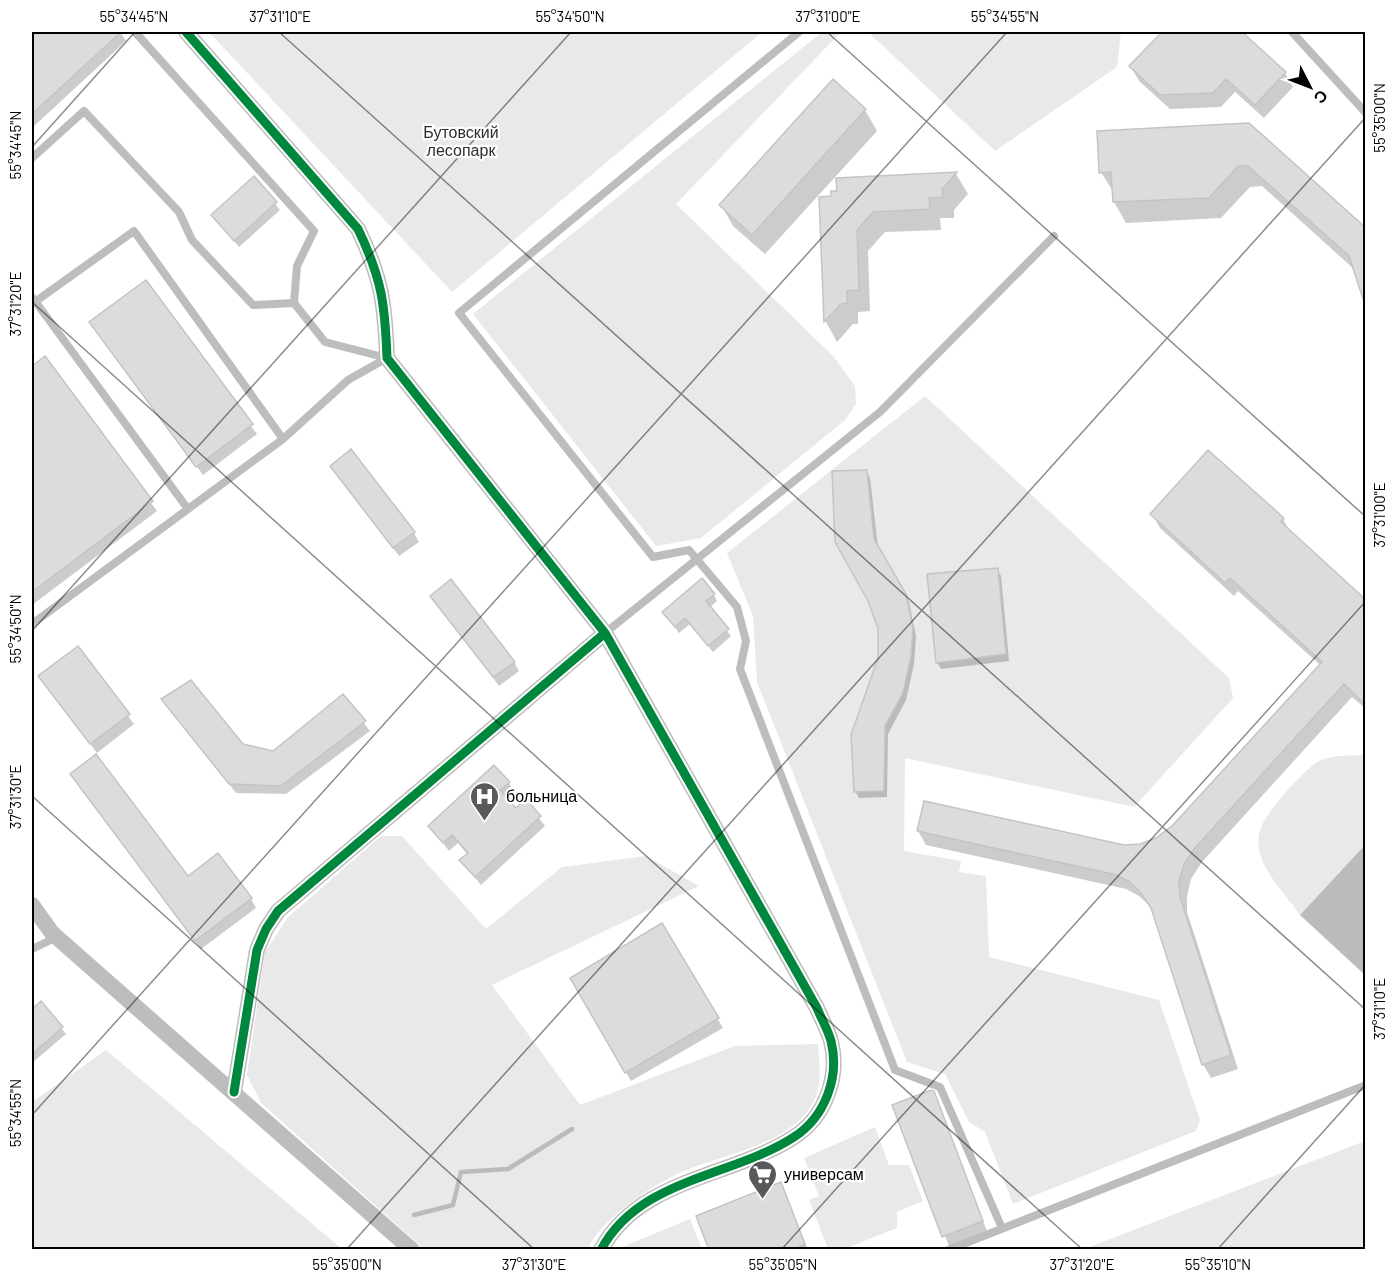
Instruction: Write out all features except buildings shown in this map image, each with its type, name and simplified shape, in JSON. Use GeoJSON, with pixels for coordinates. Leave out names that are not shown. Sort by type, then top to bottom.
{"type":"FeatureCollection","features":[{"type":"Feature","properties":{"kind":"street"},"geometry":{"type":"LineString","coordinates":[[186,32],[358,229],[374,262],[385,304],[387,358],[605,633],[817,1008],[831,1041],[834,1072],[827,1099],[813,1121],[794,1137],[680,1185],[647,1202],[623,1221],[601,1250]]}},
{"type":"Feature","properties":{"kind":"street"},"geometry":{"type":"LineString","coordinates":[[234,1092],[257,950],[266,929],[278,911],[605,633]]}},
{"type":"Feature","properties":{"kind":"street"},"geometry":{"type":"LineString","coordinates":[[32,905],[57,938],[412,1250]]}},
{"type":"Feature","properties":{"kind":"lane"},"geometry":{"type":"LineString","coordinates":[[135,32],[314,231],[297,266],[294,303],[325,342],[387,358]]}},
{"type":"Feature","properties":{"kind":"lane"},"geometry":{"type":"LineString","coordinates":[[800,32],[459,313],[653,557],[689,550],[737,607],[746,641],[740,669],[895,1070],[940,1087],[1002,1228]]}},
{"type":"Feature","properties":{"kind":"lane"},"geometry":{"type":"LineString","coordinates":[[1292,32],[1365,113]]}},
{"type":"Feature","properties":{"kind":"lane"},"geometry":{"type":"LineString","coordinates":[[32,158],[84,111],[179,212],[192,240],[253,304],[294,303]]}},
{"type":"Feature","properties":{"kind":"lane"},"geometry":{"type":"LineString","coordinates":[[188,509],[33,301],[134,231],[284,439]]}},
{"type":"Feature","properties":{"kind":"lane"},"geometry":{"type":"LineString","coordinates":[[605,633],[880,412],[1054,236]]}},
{"type":"Feature","properties":{"kind":"lane"},"geometry":{"type":"LineString","coordinates":[[32,624],[284,439],[348,380],[387,358]]}},
{"type":"Feature","properties":{"kind":"lane"},"geometry":{"type":"LineString","coordinates":[[32,949],[57,938]]}},
{"type":"Feature","properties":{"kind":"lane"},"geometry":{"type":"LineString","coordinates":[[948,1250],[1365,1085]]}},
{"type":"Feature","properties":{"kind":"green space","name":"Бутовский лесопарк"},"geometry":{"type":"Polygon","coordinates":[[[209,32],[762,32],[452,292],[209,32]]]}},
{"type":"Feature","properties":{"kind":"green space"},"geometry":{"type":"Polygon","coordinates":[[[822,32],[848,32],[838,35],[676,204],[833,356],[855,386],[856,404],[845,420],[701,538],[656,546],[473,314],[822,32]]]}},
{"type":"Feature","properties":{"kind":"green space"},"geometry":{"type":"Polygon","coordinates":[[[868,32],[1121,32],[1117,67],[995,151],[868,32]]]}},
{"type":"Feature","properties":{"kind":"green space"},"geometry":{"type":"Polygon","coordinates":[[[925,396],[1229,678],[1233,698],[1134,807],[905,758],[904,851],[961,861],[959,872],[986,876],[989,957],[1159,1000],[1200,1120],[1196,1131],[1013,1204],[985,1132],[969,1122],[945,1074],[907,1062],[757,682],[753,616],[727,553],[925,396]]]}},
{"type":"Feature","properties":{"kind":"green space"},"geometry":{"type":"Polygon","coordinates":[[[1362,755],[1365,757],[1365,845],[1300,915],[1271,877],[1263,861],[1258,843],[1261,828],[1280,800],[1314,764],[1331,757],[1362,755]]]}},
{"type":"Feature","properties":{"kind":"green space"},"geometry":{"type":"Polygon","coordinates":[[[381,836],[402,836],[486,929],[562,867],[646,856],[699,886],[492,985],[580,1105],[735,1046],[818,1044],[819,1082],[813,1103],[802,1118],[788,1130],[752,1148],[677,1174],[647,1191],[606,1224],[588,1249],[425,1250],[261,1103],[247,1075],[265,952],[288,917],[381,836]]]}},
{"type":"Feature","properties":{"kind":"green space"},"geometry":{"type":"Polygon","coordinates":[[[106,1050],[342,1249],[32,1249],[32,1102],[106,1050]]]}},
{"type":"Feature","properties":{"kind":"green space"},"geometry":{"type":"Polygon","coordinates":[[[875,1127],[889,1165],[909,1165],[923,1201],[897,1212],[897,1228],[844,1249],[828,1249],[809,1200],[819,1196],[804,1158],[875,1127]]]}},
{"type":"Feature","properties":{"kind":"green space"},"geometry":{"type":"Polygon","coordinates":[[[1365,1141],[1365,1249],[1084,1249],[1365,1141]]]}},
{"type":"Feature","properties":{"kind":"green space"},"geometry":{"type":"Polygon","coordinates":[[[690,1219],[702,1249],[620,1249],[622,1247],[690,1219]]]}},
{"type":"Feature","properties":{"kind":"shaded area"},"geometry":{"type":"Polygon","coordinates":[[[1365,845],[1365,975],[1300,915],[1365,845]]]}},
{"type":"Feature","properties":{"kind":"waterway"},"geometry":{"type":"LineString","coordinates":[[414,1215],[453,1205],[461,1172],[508,1169],[572,1129]]}},
{"type":"Feature","properties":{"kind":"cycle path"},"geometry":{"type":"LineString","coordinates":[[186,32],[358,229],[381,292],[387,358],[605,633],[817,1008],[830,1037],[833,1068],[828,1095],[814,1119],[805,1129],[770,1150],[663,1193],[639,1208],[618,1226],[601,1250]]}},
{"type":"Feature","properties":{"kind":"cycle path"},"geometry":{"type":"LineString","coordinates":[[234,1092],[257,950],[266,929],[278,911],[605,633]]}},
{"type":"Feature","properties":{"kind":"place","name":"больница"},"geometry":{"type":"Point","coordinates":[485,822]}},
{"type":"Feature","properties":{"kind":"place","name":"универсам"},"geometry":{"type":"Point","coordinates":[763,1200]}}]}
